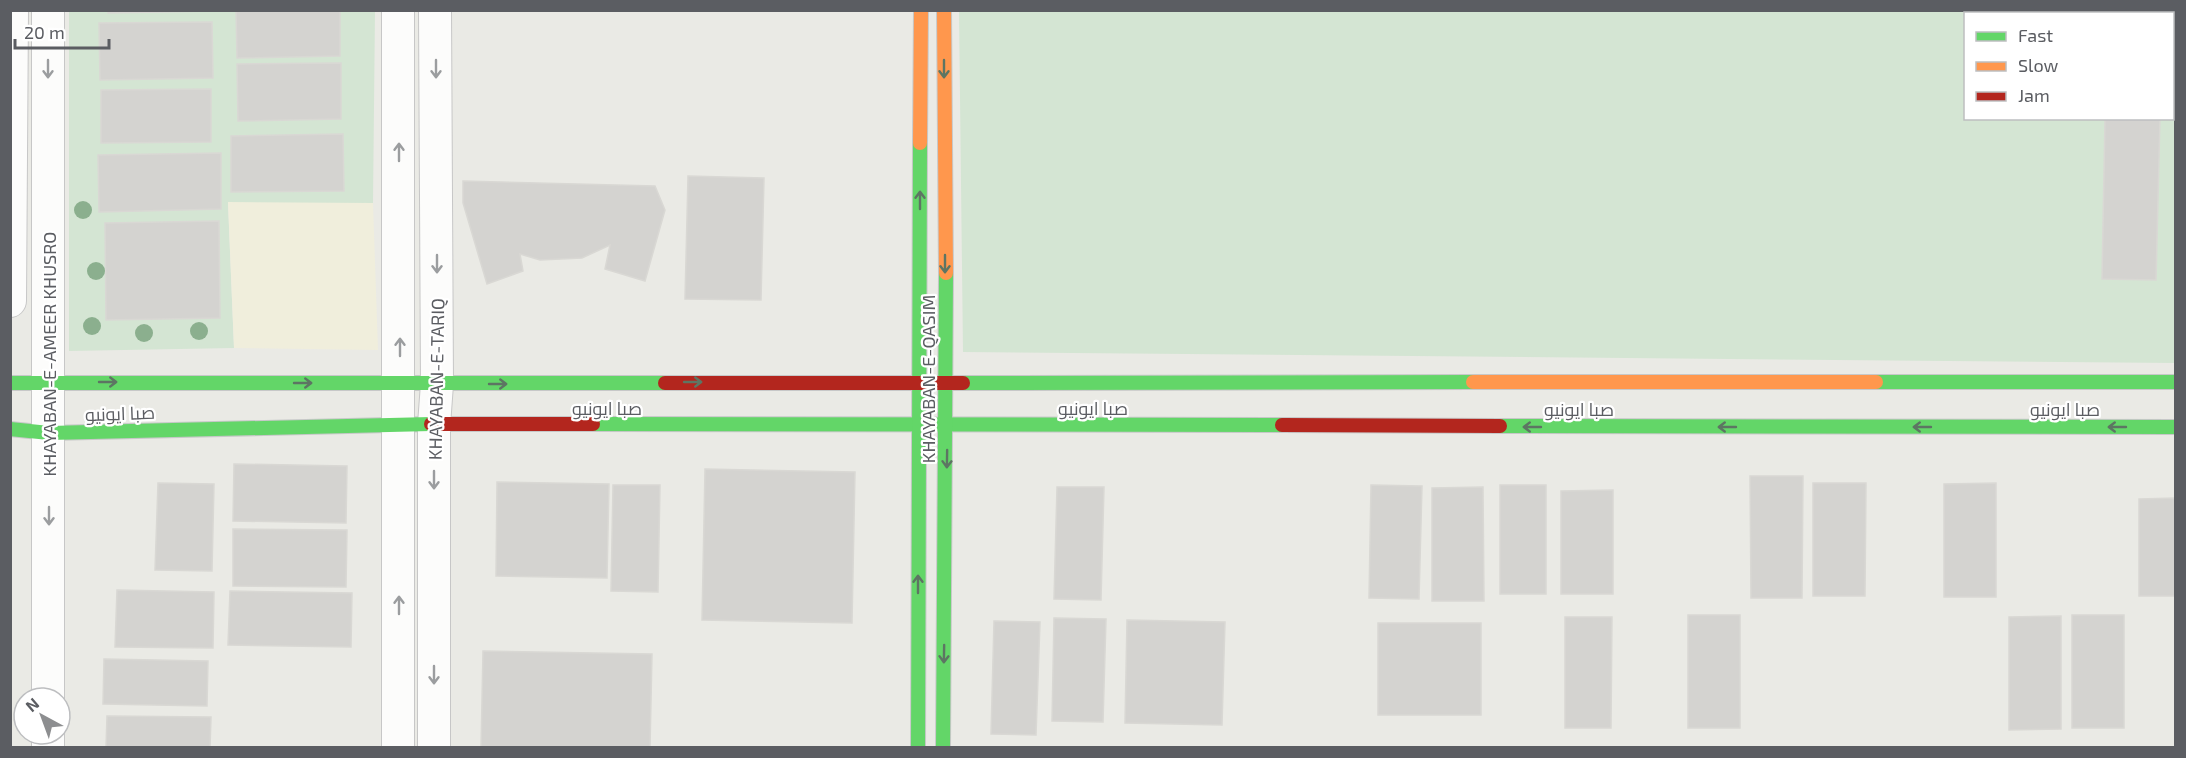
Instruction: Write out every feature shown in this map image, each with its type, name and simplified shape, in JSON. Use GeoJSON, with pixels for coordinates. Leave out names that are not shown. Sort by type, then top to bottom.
{"type":"FeatureCollection","features":[{"type":"Feature","properties":{"kind":"main road","name":"KHAYABAN-E-QASIM"},"geometry":{"type":"LineString","coordinates":[[918,747],[921,10]]}},
{"type":"Feature","properties":{"kind":"main road","name":"KHAYABAN-E-QASIM"},"geometry":{"type":"LineString","coordinates":[[943,747],[947,426],[944,10]]}},
{"type":"Feature","properties":{"kind":"main road","name":"صبا ایونیو"},"geometry":{"type":"LineString","coordinates":[[10,383],[50,381],[400,384],[919,381],[2175,382]]}},
{"type":"Feature","properties":{"kind":"main road","name":"صبا ایونیو"},"geometry":{"type":"LineString","coordinates":[[10,429],[49,433],[399,423],[434,425],[2175,427]]}},
{"type":"Feature","properties":{"kind":"street"},"geometry":{"type":"LineString","coordinates":[[10,301],[12,10]]}},
{"type":"Feature","properties":{"kind":"street","name":"KHAYABAN-E-AMEER KHUSRO"},"geometry":{"type":"LineString","coordinates":[[48,10],[50,381],[48,686]]}},
{"type":"Feature","properties":{"kind":"street","name":"KHAYABAN-E-TARIQ"},"geometry":{"type":"LineString","coordinates":[[398,10],[400,384],[398,747]]}},
{"type":"Feature","properties":{"kind":"street","name":"KHAYABAN-E-TARIQ"},"geometry":{"type":"LineString","coordinates":[[434,747],[434,425],[437,384],[435,10]]}},
{"type":"Feature","properties":{"kind":"green space"},"geometry":{"type":"Polygon","coordinates":[[[69,11],[375,11],[373,203],[228,203],[234,348],[69,351],[69,11]]]}},
{"type":"Feature","properties":{"kind":"green space"},"geometry":{"type":"Polygon","coordinates":[[[959,11],[2175,11],[2175,363],[963,352],[959,11]]]}},
{"type":"Feature","properties":{"kind":"sand"},"geometry":{"type":"Polygon","coordinates":[[[228,202],[373,203],[378,350],[234,348],[228,202]]]}},
{"type":"Feature","properties":{"kind":"building"},"geometry":{"type":"Polygon","coordinates":[[[108,10],[212,10],[212,11],[108,13],[108,10]]]}},
{"type":"Feature","properties":{"kind":"building"},"geometry":{"type":"Polygon","coordinates":[[[236,10],[340,10],[340,56],[237,58],[236,10]]]}},
{"type":"Feature","properties":{"kind":"building"},"geometry":{"type":"Polygon","coordinates":[[[212,22],[213,78],[100,80],[99,23],[212,22]]]}},
{"type":"Feature","properties":{"kind":"building"},"geometry":{"type":"Polygon","coordinates":[[[341,63],[341,119],[238,121],[237,64],[341,63]]]}},
{"type":"Feature","properties":{"kind":"building"},"geometry":{"type":"Polygon","coordinates":[[[211,89],[211,142],[101,143],[101,90],[211,89]]]}},
{"type":"Feature","properties":{"kind":"building"},"geometry":{"type":"Polygon","coordinates":[[[2105,120],[2160,120],[2156,280],[2102,279],[2105,120]]]}},
{"type":"Feature","properties":{"kind":"building"},"geometry":{"type":"Polygon","coordinates":[[[343,134],[344,191],[231,192],[231,136],[343,134]]]}},
{"type":"Feature","properties":{"kind":"building"},"geometry":{"type":"Polygon","coordinates":[[[221,153],[221,209],[99,212],[98,155],[221,153]]]}},
{"type":"Feature","properties":{"kind":"building"},"geometry":{"type":"Polygon","coordinates":[[[688,176],[764,178],[761,300],[685,299],[688,176]]]}},
{"type":"Feature","properties":{"kind":"building"},"geometry":{"type":"Polygon","coordinates":[[[463,181],[655,186],[665,210],[645,281],[605,269],[610,245],[582,258],[540,260],[520,254],[523,271],[487,284],[463,203],[463,181]]]}},
{"type":"Feature","properties":{"kind":"building"},"geometry":{"type":"Polygon","coordinates":[[[219,221],[220,318],[106,320],[105,223],[219,221]]]}},
{"type":"Feature","properties":{"kind":"building"},"geometry":{"type":"Polygon","coordinates":[[[234,464],[347,466],[346,523],[233,521],[234,464]]]}},
{"type":"Feature","properties":{"kind":"building"},"geometry":{"type":"Polygon","coordinates":[[[705,469],[855,472],[852,623],[702,620],[705,469]]]}},
{"type":"Feature","properties":{"kind":"building"},"geometry":{"type":"Polygon","coordinates":[[[1750,476],[1803,476],[1802,598],[1751,598],[1750,476]]]}},
{"type":"Feature","properties":{"kind":"building"},"geometry":{"type":"Polygon","coordinates":[[[497,482],[609,484],[607,578],[496,576],[497,482]]]}},
{"type":"Feature","properties":{"kind":"building"},"geometry":{"type":"Polygon","coordinates":[[[158,483],[214,484],[212,571],[155,570],[158,483]]]}},
{"type":"Feature","properties":{"kind":"building"},"geometry":{"type":"Polygon","coordinates":[[[1813,483],[1866,483],[1865,596],[1813,596],[1813,483]]]}},
{"type":"Feature","properties":{"kind":"building"},"geometry":{"type":"Polygon","coordinates":[[[1996,483],[1996,597],[1944,597],[1944,484],[1996,483]]]}},
{"type":"Feature","properties":{"kind":"building"},"geometry":{"type":"Polygon","coordinates":[[[613,485],[660,485],[658,592],[611,591],[613,485]]]}},
{"type":"Feature","properties":{"kind":"building"},"geometry":{"type":"Polygon","coordinates":[[[1371,485],[1422,486],[1419,599],[1369,598],[1371,485]]]}},
{"type":"Feature","properties":{"kind":"building"},"geometry":{"type":"Polygon","coordinates":[[[1500,485],[1546,485],[1546,594],[1500,594],[1500,485]]]}},
{"type":"Feature","properties":{"kind":"building"},"geometry":{"type":"Polygon","coordinates":[[[1057,487],[1104,487],[1101,600],[1054,599],[1057,487]]]}},
{"type":"Feature","properties":{"kind":"building"},"geometry":{"type":"Polygon","coordinates":[[[1483,487],[1484,601],[1432,601],[1432,488],[1483,487]]]}},
{"type":"Feature","properties":{"kind":"building"},"geometry":{"type":"Polygon","coordinates":[[[1613,490],[1613,594],[1561,594],[1561,491],[1613,490]]]}},
{"type":"Feature","properties":{"kind":"building"},"geometry":{"type":"Polygon","coordinates":[[[2176,498],[2176,596],[2139,596],[2139,499],[2176,498]]]}},
{"type":"Feature","properties":{"kind":"building"},"geometry":{"type":"Polygon","coordinates":[[[233,529],[347,530],[346,587],[233,586],[233,529]]]}},
{"type":"Feature","properties":{"kind":"building"},"geometry":{"type":"Polygon","coordinates":[[[117,590],[214,592],[213,648],[115,647],[117,590]]]}},
{"type":"Feature","properties":{"kind":"building"},"geometry":{"type":"Polygon","coordinates":[[[230,591],[352,593],[351,647],[228,645],[230,591]]]}},
{"type":"Feature","properties":{"kind":"building"},"geometry":{"type":"Polygon","coordinates":[[[1688,615],[1740,615],[1740,728],[1688,728],[1688,615]]]}},
{"type":"Feature","properties":{"kind":"building"},"geometry":{"type":"Polygon","coordinates":[[[2072,615],[2124,615],[2124,728],[2072,728],[2072,615]]]}},
{"type":"Feature","properties":{"kind":"building"},"geometry":{"type":"Polygon","coordinates":[[[2061,616],[2061,729],[2009,730],[2009,617],[2061,616]]]}},
{"type":"Feature","properties":{"kind":"building"},"geometry":{"type":"Polygon","coordinates":[[[1565,617],[1612,617],[1611,728],[1565,728],[1565,617]]]}},
{"type":"Feature","properties":{"kind":"building"},"geometry":{"type":"Polygon","coordinates":[[[1054,618],[1106,619],[1103,722],[1052,721],[1054,618]]]}},
{"type":"Feature","properties":{"kind":"building"},"geometry":{"type":"Polygon","coordinates":[[[1127,620],[1225,622],[1222,725],[1125,723],[1127,620]]]}},
{"type":"Feature","properties":{"kind":"building"},"geometry":{"type":"Polygon","coordinates":[[[994,621],[1040,622],[1036,735],[991,734],[994,621]]]}},
{"type":"Feature","properties":{"kind":"building"},"geometry":{"type":"Polygon","coordinates":[[[1378,623],[1481,623],[1481,715],[1378,715],[1378,623]]]}},
{"type":"Feature","properties":{"kind":"building"},"geometry":{"type":"Polygon","coordinates":[[[483,651],[652,654],[650,748],[481,748],[483,651]]]}},
{"type":"Feature","properties":{"kind":"building"},"geometry":{"type":"Polygon","coordinates":[[[104,659],[208,661],[207,706],[103,704],[104,659]]]}},
{"type":"Feature","properties":{"kind":"building"},"geometry":{"type":"Polygon","coordinates":[[[107,716],[211,717],[210,748],[106,748],[107,716]]]}},
{"type":"Feature","properties":{"kind":"traffic: fast"},"geometry":{"type":"LineString","coordinates":[[918,748],[920,143]]}},
{"type":"Feature","properties":{"kind":"traffic: fast"},"geometry":{"type":"LineString","coordinates":[[943,748],[946,273]]}},
{"type":"Feature","properties":{"kind":"traffic: fast"},"geometry":{"type":"LineString","coordinates":[[963,383],[1473,382]]}},
{"type":"Feature","properties":{"kind":"traffic: fast"},"geometry":{"type":"LineString","coordinates":[[1876,382],[2176,382]]}},
{"type":"Feature","properties":{"kind":"traffic: fast"},"geometry":{"type":"LineString","coordinates":[[10,383],[665,383]]}},
{"type":"Feature","properties":{"kind":"traffic: fast"},"geometry":{"type":"LineString","coordinates":[[10,429],[49,433],[431,424]]}},
{"type":"Feature","properties":{"kind":"traffic: fast"},"geometry":{"type":"LineString","coordinates":[[593,424],[1282,425]]}},
{"type":"Feature","properties":{"kind":"traffic: fast"},"geometry":{"type":"LineString","coordinates":[[1500,426],[2176,427]]}},
{"type":"Feature","properties":{"kind":"traffic: slow"},"geometry":{"type":"LineString","coordinates":[[920,143],[921,10]]}},
{"type":"Feature","properties":{"kind":"traffic: slow"},"geometry":{"type":"LineString","coordinates":[[944,10],[946,273]]}},
{"type":"Feature","properties":{"kind":"traffic: slow"},"geometry":{"type":"LineString","coordinates":[[1473,382],[1876,382]]}},
{"type":"Feature","properties":{"kind":"traffic: jam"},"geometry":{"type":"LineString","coordinates":[[665,383],[963,383]]}},
{"type":"Feature","properties":{"kind":"traffic: jam"},"geometry":{"type":"LineString","coordinates":[[431,424],[593,424]]}},
{"type":"Feature","properties":{"kind":"traffic: jam"},"geometry":{"type":"LineString","coordinates":[[1282,425],[1500,426]]}}]}
